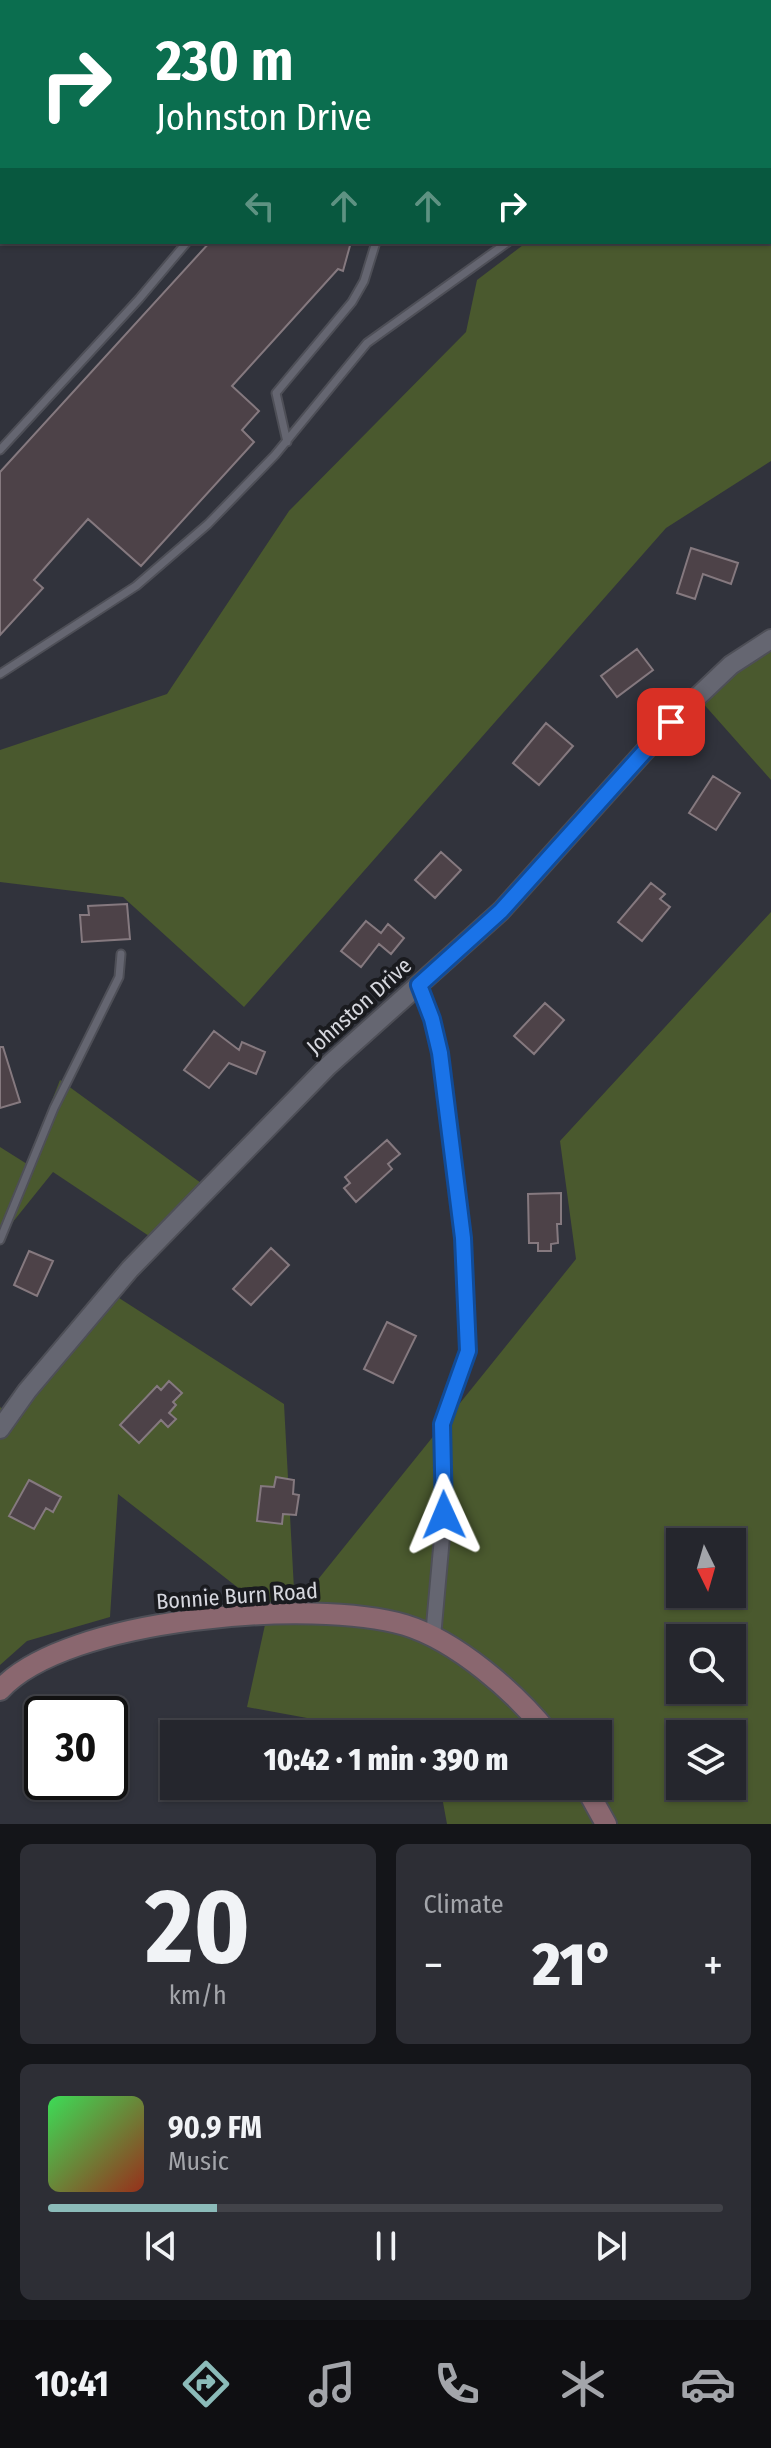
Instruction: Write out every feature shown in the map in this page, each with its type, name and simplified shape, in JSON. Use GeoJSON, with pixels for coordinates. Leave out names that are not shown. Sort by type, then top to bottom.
{"type":"FeatureCollection","features":[{"type":"Feature","properties":{"kind":"main road","name":"Bonnie Burn Road"},"geometry":{"type":"LineString","coordinates":[[0,1690],[34,1665],[75,1646],[126,1631],[169,1623],[323,1612],[405,1625],[433,1637],[475,1663],[523,1702],[538,1720]]}},
{"type":"Feature","properties":{"kind":"main road"},"geometry":{"type":"LineString","coordinates":[[593,1800],[606,1824]]}},
{"type":"Feature","properties":{"kind":"street","name":"Johnston Drive"},"geometry":{"type":"LineString","coordinates":[[0,1429],[27,1391],[130,1269],[328,1066],[501,911],[671,722],[731,665],[771,639]]}},
{"type":"Feature","properties":{"kind":"street"},"geometry":{"type":"LineString","coordinates":[[419,985],[440,1053],[463,1238],[468,1351],[442,1424],[444,1515],[433,1637]]}},
{"type":"Feature","properties":{"kind":"lane"},"geometry":{"type":"LineString","coordinates":[[0,450],[185,244]]}},
{"type":"Feature","properties":{"kind":"lane"},"geometry":{"type":"LineString","coordinates":[[287,442],[276,393],[352,302],[364,281],[375,244]]}},
{"type":"Feature","properties":{"kind":"lane"},"geometry":{"type":"LineString","coordinates":[[0,674],[136,586],[208,524],[287,442],[367,343],[505,244]]}},
{"type":"Feature","properties":{"kind":"lane"},"geometry":{"type":"LineString","coordinates":[[0,1240],[54,1108],[119,977],[121,954]]}},
{"type":"Feature","properties":{"kind":"green space"},"geometry":{"type":"Polygon","coordinates":[[[524,244],[771,244],[771,461],[666,528],[244,1007],[123,897],[0,882],[0,750],[167,694],[289,511],[466,332],[477,280],[524,244]]]}},
{"type":"Feature","properties":{"kind":"green space"},"geometry":{"type":"Polygon","coordinates":[[[771,637],[771,780],[693,692],[771,637]]]}},
{"type":"Feature","properties":{"kind":"green space"},"geometry":{"type":"Polygon","coordinates":[[[771,912],[771,1824],[447,1824],[443,1800],[612,1800],[612,1720],[318,1720],[247,1707],[268,1611],[118,1494],[110,1617],[27,1641],[0,1665],[0,1407],[6,1412],[105,1289],[284,1404],[295,1608],[576,1259],[560,1141],[771,912]]]}},
{"type":"Feature","properties":{"kind":"green space"},"geometry":{"type":"Polygon","coordinates":[[[60,1080],[201,1183],[152,1238],[53,1172],[0,1238],[0,1147],[27,1164],[60,1080]]]}},
{"type":"Feature","properties":{"kind":"building"},"geometry":{"type":"Polygon","coordinates":[[[208,244],[350,244],[343,271],[338,269],[232,386],[259,411],[242,430],[254,442],[141,566],[88,519],[34,580],[43,588],[0,635],[0,472],[208,244]]]}},
{"type":"Feature","properties":{"kind":"building"},"geometry":{"type":"Polygon","coordinates":[[[691,548],[738,563],[731,584],[703,574],[695,599],[677,593],[691,548]]]}},
{"type":"Feature","properties":{"kind":"building"},"geometry":{"type":"Polygon","coordinates":[[[637,649],[653,670],[617,697],[601,676],[637,649]]]}},
{"type":"Feature","properties":{"kind":"building"},"geometry":{"type":"Polygon","coordinates":[[[546,723],[573,746],[539,785],[513,763],[546,723]]]}},
{"type":"Feature","properties":{"kind":"building"},"geometry":{"type":"Polygon","coordinates":[[[713,776],[740,793],[716,830],[689,813],[713,776]]]}},
{"type":"Feature","properties":{"kind":"building"},"geometry":{"type":"Polygon","coordinates":[[[441,852],[461,870],[435,898],[415,880],[441,852]]]}},
{"type":"Feature","properties":{"kind":"building"},"geometry":{"type":"Polygon","coordinates":[[[651,883],[665,894],[660,899],[670,907],[642,941],[618,922],[651,883]]]}},
{"type":"Feature","properties":{"kind":"building"},"geometry":{"type":"Polygon","coordinates":[[[127,904],[130,939],[82,942],[80,915],[89,915],[88,906],[127,904]]]}},
{"type":"Feature","properties":{"kind":"building"},"geometry":{"type":"Polygon","coordinates":[[[366,921],[381,933],[388,924],[404,938],[391,954],[379,944],[361,967],[341,951],[366,921]]]}},
{"type":"Feature","properties":{"kind":"building"},"geometry":{"type":"Polygon","coordinates":[[[545,1003],[564,1020],[534,1054],[514,1036],[545,1003]]]}},
{"type":"Feature","properties":{"kind":"building"},"geometry":{"type":"Polygon","coordinates":[[[214,1031],[239,1050],[242,1042],[265,1052],[256,1074],[229,1063],[209,1088],[184,1070],[214,1031]]]}},
{"type":"Feature","properties":{"kind":"building"},"geometry":{"type":"Polygon","coordinates":[[[0,1047],[3,1047],[20,1102],[0,1108],[0,1047]]]}},
{"type":"Feature","properties":{"kind":"building"},"geometry":{"type":"Polygon","coordinates":[[[387,1140],[400,1154],[388,1164],[392,1169],[356,1202],[344,1188],[350,1183],[345,1177],[387,1140]]]}},
{"type":"Feature","properties":{"kind":"building"},"geometry":{"type":"Polygon","coordinates":[[[561,1193],[558,1243],[551,1244],[551,1251],[538,1251],[538,1243],[529,1243],[528,1194],[561,1193]]]}},
{"type":"Feature","properties":{"kind":"building"},"geometry":{"type":"Polygon","coordinates":[[[271,1248],[289,1265],[251,1305],[233,1289],[271,1248]]]}},
{"type":"Feature","properties":{"kind":"building"},"geometry":{"type":"Polygon","coordinates":[[[29,1251],[53,1261],[37,1296],[14,1285],[29,1251]]]}},
{"type":"Feature","properties":{"kind":"building"},"geometry":{"type":"Polygon","coordinates":[[[387,1322],[416,1336],[393,1383],[364,1369],[387,1322]]]}},
{"type":"Feature","properties":{"kind":"building"},"geometry":{"type":"Polygon","coordinates":[[[169,1381],[182,1393],[173,1402],[176,1405],[169,1413],[176,1419],[168,1427],[161,1420],[139,1443],[120,1425],[157,1386],[161,1390],[169,1381]]]}},
{"type":"Feature","properties":{"kind":"building"},"geometry":{"type":"Polygon","coordinates":[[[276,1477],[294,1480],[293,1494],[299,1495],[296,1515],[283,1514],[282,1524],[257,1521],[261,1486],[274,1487],[276,1477]]]}},
{"type":"Feature","properties":{"kind":"building"},"geometry":{"type":"Polygon","coordinates":[[[29,1480],[61,1497],[53,1512],[46,1508],[34,1529],[9,1516],[29,1480]]]}},
{"type":"Feature","properties":{"kind":"route"},"geometry":{"type":"LineString","coordinates":[[444,1515],[442,1424],[468,1351],[463,1238],[440,1053],[419,985],[501,911],[671,722]]}}]}
